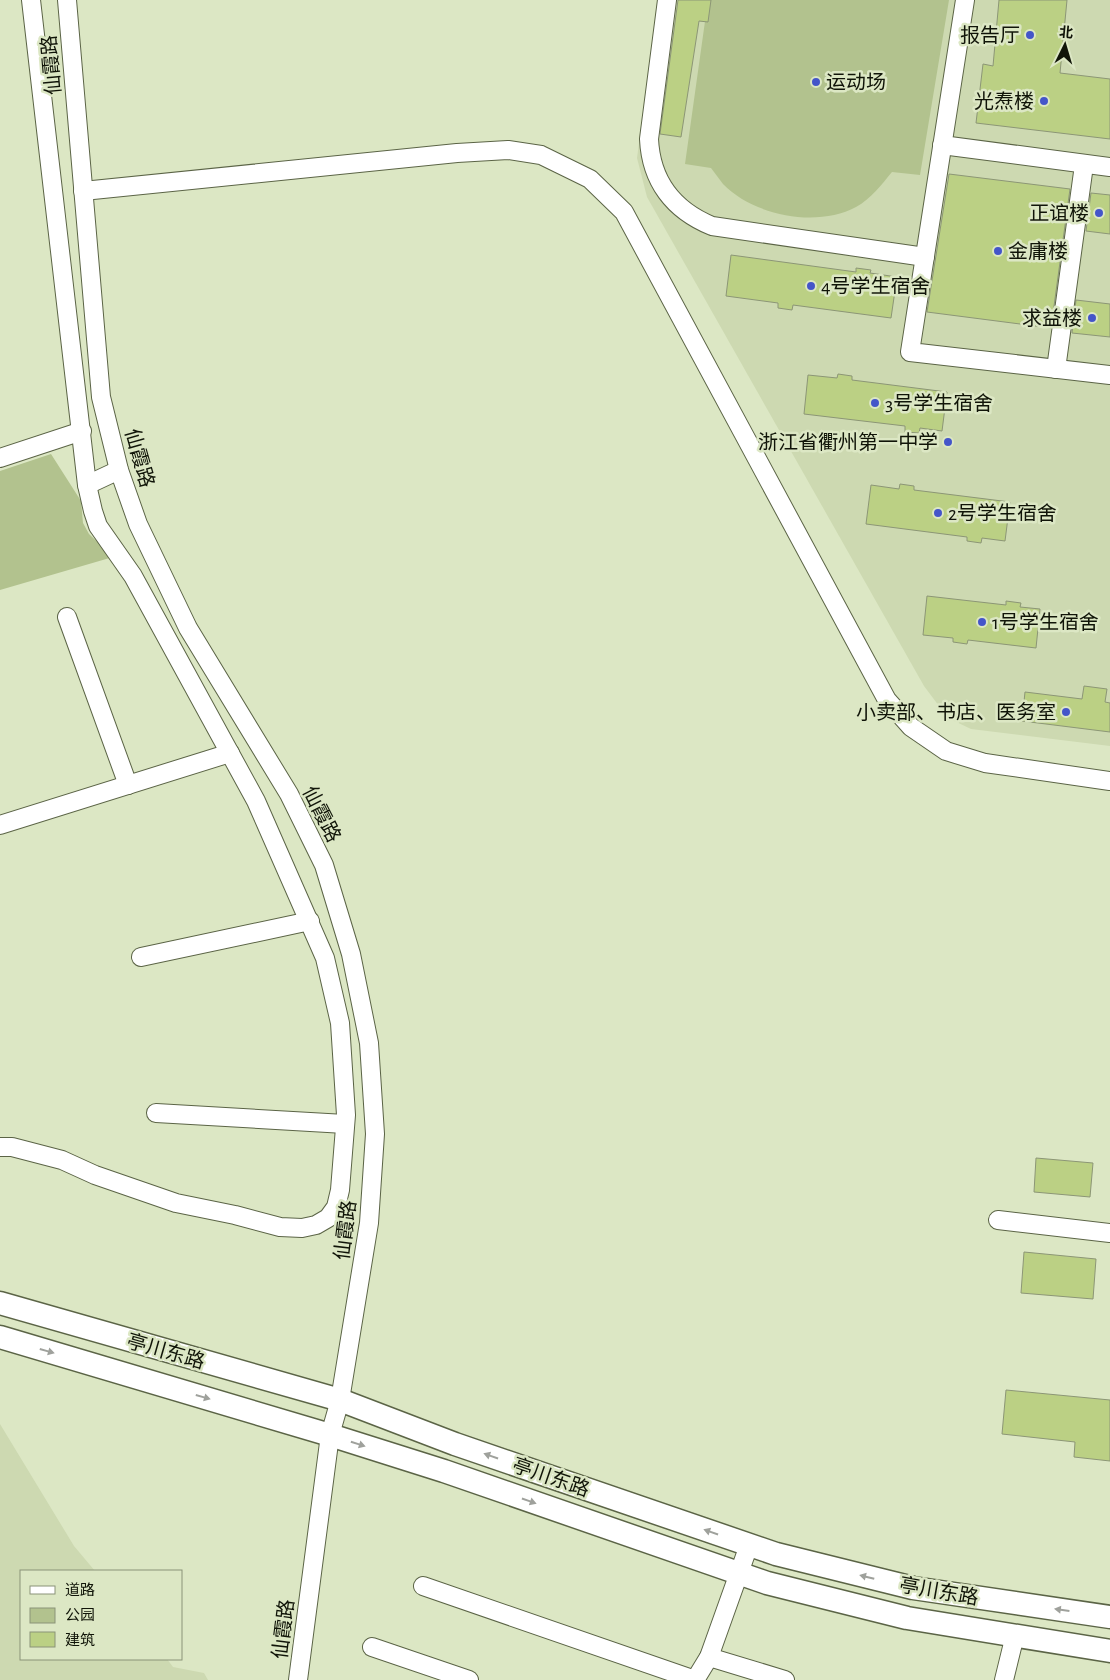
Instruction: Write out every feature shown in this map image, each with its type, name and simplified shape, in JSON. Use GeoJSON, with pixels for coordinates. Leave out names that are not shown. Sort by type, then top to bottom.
{"type":"FeatureCollection","features":[{"type":"Feature","properties":{"kind":"main road","name":"亭川东路"},"geometry":{"type":"LineString","coordinates":[[0,1303],[340,1400],[455,1444],[776,1554],[913,1588],[1110,1617]]}},
{"type":"Feature","properties":{"kind":"main road","name":"亭川东路"},"geometry":{"type":"LineString","coordinates":[[0,1338],[330,1435],[444,1471],[767,1583],[907,1618],[1110,1651]]}},
{"type":"Feature","properties":{"kind":"street"},"geometry":{"type":"LineString","coordinates":[[0,1147],[12,1147],[62,1160],[95,1175],[176,1203],[236,1215],[280,1227],[302,1228],[322,1222],[328,1218],[336,1207],[340,1190],[346,1116],[340,1023],[325,958],[310,921],[256,801],[133,576],[98,526],[93,511],[87,485],[31,0]]}},
{"type":"Feature","properties":{"kind":"street","name":"仙霞路"},"geometry":{"type":"LineString","coordinates":[[67,0],[101,397],[119,470],[138,524],[188,628],[289,794],[324,865],[352,954],[369,1043],[375,1134],[369,1223],[340,1400],[330,1435],[298,1680]]}},
{"type":"Feature","properties":{"kind":"street"},"geometry":{"type":"LineString","coordinates":[[667,0],[648,139],[650,157],[658,180],[675,203],[695,220],[712,226],[925,257]]}},
{"type":"Feature","properties":{"kind":"street"},"geometry":{"type":"LineString","coordinates":[[965,0],[910,352],[1110,376]]}},
{"type":"Feature","properties":{"kind":"street"},"geometry":{"type":"LineString","coordinates":[[942,145],[1110,167]]}},
{"type":"Feature","properties":{"kind":"street"},"geometry":{"type":"LineString","coordinates":[[83,191],[457,153],[508,150],[541,155],[590,179],[624,212],[887,700],[911,727],[946,751],[985,763],[1110,781]]}},
{"type":"Feature","properties":{"kind":"street"},"geometry":{"type":"LineString","coordinates":[[1056,369],[1084,165]]}},
{"type":"Feature","properties":{"kind":"street"},"geometry":{"type":"LineString","coordinates":[[0,458],[82,431]]}},
{"type":"Feature","properties":{"kind":"street"},"geometry":{"type":"LineString","coordinates":[[87,485],[119,470]]}},
{"type":"Feature","properties":{"kind":"street"},"geometry":{"type":"LineString","coordinates":[[67,617],[128,785]]}},
{"type":"Feature","properties":{"kind":"street"},"geometry":{"type":"LineString","coordinates":[[0,825],[230,753]]}},
{"type":"Feature","properties":{"kind":"street"},"geometry":{"type":"LineString","coordinates":[[141,956],[310,921]]}},
{"type":"Feature","properties":{"kind":"street"},"geometry":{"type":"LineString","coordinates":[[156,1113],[345,1124]]}},
{"type":"Feature","properties":{"kind":"street"},"geometry":{"type":"LineString","coordinates":[[998,1220],[1110,1233]]}},
{"type":"Feature","properties":{"kind":"street"},"geometry":{"type":"LineString","coordinates":[[423,1586],[695,1680],[708,1657],[749,1545]]}},
{"type":"Feature","properties":{"kind":"street"},"geometry":{"type":"LineString","coordinates":[[1004,1680],[1015,1635]]}},
{"type":"Feature","properties":{"kind":"street"},"geometry":{"type":"LineString","coordinates":[[372,1647],[469,1680]]}},
{"type":"Feature","properties":{"kind":"street"},"geometry":{"type":"LineString","coordinates":[[708,1657],[785,1680]]}},
{"type":"Feature","properties":{"kind":"shaded area","name":"浙江省衢州第一中学"},"geometry":{"type":"Polygon","coordinates":[[[658,0],[1110,0],[1110,746],[971,729],[948,718],[924,686],[647,197],[637,158],[658,0]]]}},
{"type":"Feature","properties":{"kind":"shaded area"},"geometry":{"type":"Polygon","coordinates":[[[0,1424],[74,1546],[94,1570],[20,1570],[20,1660],[168,1660],[173,1667],[204,1673],[208,1680],[0,1680],[0,1424]]]}},
{"type":"Feature","properties":{"kind":"green space","name":"运动场"},"geometry":{"type":"Polygon","coordinates":[[[708,0],[949,0],[920,175],[892,172],[871,196],[856,207],[823,217],[805,217],[768,211],[751,204],[723,184],[711,168],[685,164],[708,0]]]}},
{"type":"Feature","properties":{"kind":"green space"},"geometry":{"type":"Polygon","coordinates":[[[51,454],[81,501],[83,523],[89,534],[113,557],[0,590],[0,471],[51,454]]]}},
{"type":"Feature","properties":{"kind":"building"},"geometry":{"type":"Polygon","coordinates":[[[678,0],[711,0],[708,22],[699,21],[681,137],[660,134],[678,0]]]}},
{"type":"Feature","properties":{"kind":"building","name":"光焘楼"},"geometry":{"type":"Polygon","coordinates":[[[999,0],[1067,0],[1060,73],[1110,79],[1110,139],[976,123],[983,64],[993,66],[999,0]]]}},
{"type":"Feature","properties":{"kind":"building","name":"金庸楼"},"geometry":{"type":"Polygon","coordinates":[[[949,174],[1070,189],[1051,328],[927,312],[949,174]]]}},
{"type":"Feature","properties":{"kind":"building","name":"正谊楼"},"geometry":{"type":"Polygon","coordinates":[[[1091,193],[1110,195],[1110,234],[1086,231],[1091,193]]]}},
{"type":"Feature","properties":{"kind":"building","name":"4号学生宿舍"},"geometry":{"type":"Polygon","coordinates":[[[731,255],[856,272],[856,268],[871,270],[870,273],[897,277],[891,318],[793,305],[792,310],[778,308],[778,303],[726,296],[731,255]]]}},
{"type":"Feature","properties":{"kind":"building","name":"求益楼"},"geometry":{"type":"Polygon","coordinates":[[[1076,300],[1110,304],[1110,337],[1072,333],[1076,300]]]}},
{"type":"Feature","properties":{"kind":"building","name":"3号学生宿舍"},"geometry":{"type":"Polygon","coordinates":[[[838,374],[852,376],[852,380],[947,392],[942,431],[920,428],[919,433],[905,432],[905,426],[804,414],[808,375],[837,378],[838,374]]]}},
{"type":"Feature","properties":{"kind":"building","name":"2号学生宿舍"},"geometry":{"type":"Polygon","coordinates":[[[900,484],[914,486],[914,490],[1010,502],[1005,541],[982,538],[981,543],[967,541],[967,537],[866,524],[871,485],[899,489],[900,484]]]}},
{"type":"Feature","properties":{"kind":"building","name":"1号学生宿舍"},"geometry":{"type":"Polygon","coordinates":[[[927,596],[1006,605],[1006,601],[1021,603],[1020,607],[1040,609],[1036,648],[968,640],[967,644],[953,642],[953,638],[923,635],[927,596]]]}},
{"type":"Feature","properties":{"kind":"building","name":"小卖部、书店、医务室"},"geometry":{"type":"Polygon","coordinates":[[[1084,686],[1107,689],[1105,702],[1110,703],[1110,732],[1022,721],[1025,692],[1082,699],[1084,686]]]}},
{"type":"Feature","properties":{"kind":"building"},"geometry":{"type":"Polygon","coordinates":[[[1036,1158],[1093,1163],[1090,1197],[1034,1192],[1036,1158]]]}},
{"type":"Feature","properties":{"kind":"building"},"geometry":{"type":"Polygon","coordinates":[[[1024,1252],[1096,1259],[1093,1299],[1021,1293],[1024,1252]]]}},
{"type":"Feature","properties":{"kind":"building"},"geometry":{"type":"Polygon","coordinates":[[[1006,1390],[1110,1400],[1110,1461],[1074,1457],[1075,1442],[1002,1434],[1006,1390]]]}},
{"type":"Feature","properties":{"kind":"place","name":"报告厅"},"geometry":{"type":"Point","coordinates":[1030,35]}},
{"type":"Feature","properties":{"kind":"place","name":"运动场"},"geometry":{"type":"Point","coordinates":[816,82]}},
{"type":"Feature","properties":{"kind":"place","name":"光焘楼"},"geometry":{"type":"Point","coordinates":[1044,101]}},
{"type":"Feature","properties":{"kind":"place","name":"正谊楼"},"geometry":{"type":"Point","coordinates":[1099,213]}},
{"type":"Feature","properties":{"kind":"place","name":"金庸楼"},"geometry":{"type":"Point","coordinates":[998,251]}},
{"type":"Feature","properties":{"kind":"place","name":"4号学生宿舍"},"geometry":{"type":"Point","coordinates":[811,286]}},
{"type":"Feature","properties":{"kind":"place","name":"求益楼"},"geometry":{"type":"Point","coordinates":[1092,318]}},
{"type":"Feature","properties":{"kind":"place","name":"3号学生宿舍"},"geometry":{"type":"Point","coordinates":[875,403]}},
{"type":"Feature","properties":{"kind":"place","name":"浙江省衢州第一中学"},"geometry":{"type":"Point","coordinates":[948,442]}},
{"type":"Feature","properties":{"kind":"place","name":"2号学生宿舍"},"geometry":{"type":"Point","coordinates":[938,513]}},
{"type":"Feature","properties":{"kind":"place","name":"1号学生宿舍"},"geometry":{"type":"Point","coordinates":[982,622]}},
{"type":"Feature","properties":{"kind":"place","name":"小卖部、书店、医务室"},"geometry":{"type":"Point","coordinates":[1066,712]}}]}
